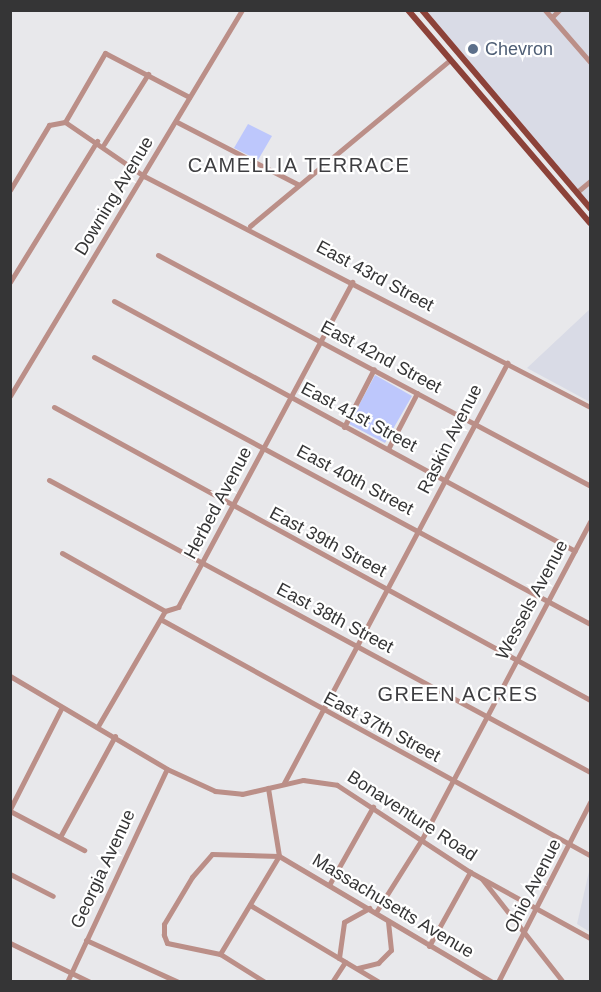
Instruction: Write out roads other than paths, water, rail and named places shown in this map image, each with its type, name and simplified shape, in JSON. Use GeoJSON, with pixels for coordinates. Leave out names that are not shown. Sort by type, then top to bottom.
{"type":"FeatureCollection","features":[{"type":"Feature","properties":{"kind":"main road"},"geometry":{"type":"LineString","coordinates":[[408,10],[591,223]]}},
{"type":"Feature","properties":{"kind":"main road"},"geometry":{"type":"LineString","coordinates":[[415,19],[423,12],[591,208]]}},
{"type":"Feature","properties":{"kind":"main road"},"geometry":{"type":"LineString","coordinates":[[518,139],[525,133]]}},
{"type":"Feature","properties":{"kind":"street","name":"Downing Avenue"},"geometry":{"type":"LineString","coordinates":[[10,396],[177,122],[189,97],[242,10]]}},
{"type":"Feature","properties":{"kind":"street"},"geometry":{"type":"LineString","coordinates":[[545,10],[591,62]]}},
{"type":"Feature","properties":{"kind":"street"},"geometry":{"type":"LineString","coordinates":[[552,17],[559,10]]}},
{"type":"Feature","properties":{"kind":"street"},"geometry":{"type":"LineString","coordinates":[[10,189],[49,125],[65,122],[105,53],[189,97]]}},
{"type":"Feature","properties":{"kind":"street"},"geometry":{"type":"LineString","coordinates":[[250,226],[450,60]]}},
{"type":"Feature","properties":{"kind":"street"},"geometry":{"type":"LineString","coordinates":[[104,144],[148,74]]}},
{"type":"Feature","properties":{"kind":"street","name":"East 43rd Street"},"geometry":{"type":"LineString","coordinates":[[65,122],[104,144],[144,176],[250,226],[591,407]]}},
{"type":"Feature","properties":{"kind":"street"},"geometry":{"type":"LineString","coordinates":[[177,122],[299,185]]}},
{"type":"Feature","properties":{"kind":"street"},"geometry":{"type":"LineString","coordinates":[[10,282],[97,141]]}},
{"type":"Feature","properties":{"kind":"street"},"geometry":{"type":"LineString","coordinates":[[577,192],[591,181]]}},
{"type":"Feature","properties":{"kind":"street","name":"East 42nd Street"},"geometry":{"type":"LineString","coordinates":[[158,255],[591,486]]}},
{"type":"Feature","properties":{"kind":"street","name":"Herbed Avenue"},"geometry":{"type":"LineString","coordinates":[[165,611],[178,607],[203,564],[322,343],[352,282]]}},
{"type":"Feature","properties":{"kind":"street","name":"East 41st Street"},"geometry":{"type":"LineString","coordinates":[[114,301],[575,551]]}},
{"type":"Feature","properties":{"kind":"street","name":"East 40th Street"},"geometry":{"type":"LineString","coordinates":[[94,357],[591,624]]}},
{"type":"Feature","properties":{"kind":"street","name":"Raskin Avenue"},"geometry":{"type":"LineString","coordinates":[[284,783],[507,363]]}},
{"type":"Feature","properties":{"kind":"street"},"geometry":{"type":"LineString","coordinates":[[344,427],[374,369]]}},
{"type":"Feature","properties":{"kind":"street"},"geometry":{"type":"LineString","coordinates":[[388,449],[417,393]]}},
{"type":"Feature","properties":{"kind":"street","name":"East 39th Street"},"geometry":{"type":"LineString","coordinates":[[54,407],[232,508],[591,700]]}},
{"type":"Feature","properties":{"kind":"street","name":"East 38th Street"},"geometry":{"type":"LineString","coordinates":[[49,480],[63,492],[203,564],[591,772]]}},
{"type":"Feature","properties":{"kind":"street","name":"Wessels Avenue"},"geometry":{"type":"LineString","coordinates":[[376,912],[422,839],[591,522]]}},
{"type":"Feature","properties":{"kind":"street"},"geometry":{"type":"LineString","coordinates":[[63,553],[165,611],[162,620],[98,726]]}},
{"type":"Feature","properties":{"kind":"street","name":"East 37th Street"},"geometry":{"type":"LineString","coordinates":[[162,620],[322,712],[591,855]]}},
{"type":"Feature","properties":{"kind":"street","name":"Bonaventure Road"},"geometry":{"type":"LineString","coordinates":[[10,675],[167,769],[215,791],[242,794],[284,783],[327,781],[373,807],[481,878],[525,937],[563,981]]}},
{"type":"Feature","properties":{"kind":"street"},"geometry":{"type":"LineString","coordinates":[[62,707],[10,810],[84,850]]}},
{"type":"Feature","properties":{"kind":"street"},"geometry":{"type":"LineString","coordinates":[[60,837],[115,736]]}},
{"type":"Feature","properties":{"kind":"street","name":"Georgia Avenue"},"geometry":{"type":"LineString","coordinates":[[67,981],[167,769]]}},
{"type":"Feature","properties":{"kind":"street"},"geometry":{"type":"LineString","coordinates":[[220,954],[279,856],[268,788]]}},
{"type":"Feature","properties":{"kind":"street","name":"Ohio Avenue"},"geometry":{"type":"LineString","coordinates":[[498,981],[525,937],[591,802]]}},
{"type":"Feature","properties":{"kind":"street"},"geometry":{"type":"LineString","coordinates":[[329,885],[373,807]]}},
{"type":"Feature","properties":{"kind":"street"},"geometry":{"type":"LineString","coordinates":[[265,981],[220,954],[167,943],[164,936],[164,924],[192,877],[212,854],[279,856]]}},
{"type":"Feature","properties":{"kind":"street","name":"Massachusetts Avenue"},"geometry":{"type":"LineString","coordinates":[[279,856],[492,981]]}},
{"type":"Feature","properties":{"kind":"street"},"geometry":{"type":"LineString","coordinates":[[429,946],[470,872]]}},
{"type":"Feature","properties":{"kind":"street"},"geometry":{"type":"LineString","coordinates":[[10,874],[53,896]]}},
{"type":"Feature","properties":{"kind":"street"},"geometry":{"type":"LineString","coordinates":[[481,878],[591,939]]}},
{"type":"Feature","properties":{"kind":"street"},"geometry":{"type":"LineString","coordinates":[[250,905],[379,981]]}},
{"type":"Feature","properties":{"kind":"street"},"geometry":{"type":"LineString","coordinates":[[332,981],[342,960],[344,922],[369,908]]}},
{"type":"Feature","properties":{"kind":"street"},"geometry":{"type":"LineString","coordinates":[[356,968],[378,963],[391,950],[385,918]]}},
{"type":"Feature","properties":{"kind":"street"},"geometry":{"type":"LineString","coordinates":[[86,940],[178,981]]}},
{"type":"Feature","properties":{"kind":"street"},"geometry":{"type":"LineString","coordinates":[[10,943],[90,981]]}},
{"type":"Feature","properties":{"kind":"place","name":"Chevron"},"geometry":{"type":"Point","coordinates":[473,49]}},
{"type":"Feature","properties":{"kind":"district","name":"CAMELLIA TERRACE"},"geometry":{"type":"Point","coordinates":[299,165]}},
{"type":"Feature","properties":{"kind":"district","name":"GREEN ACRES"},"geometry":{"type":"Point","coordinates":[458,694]}}]}
